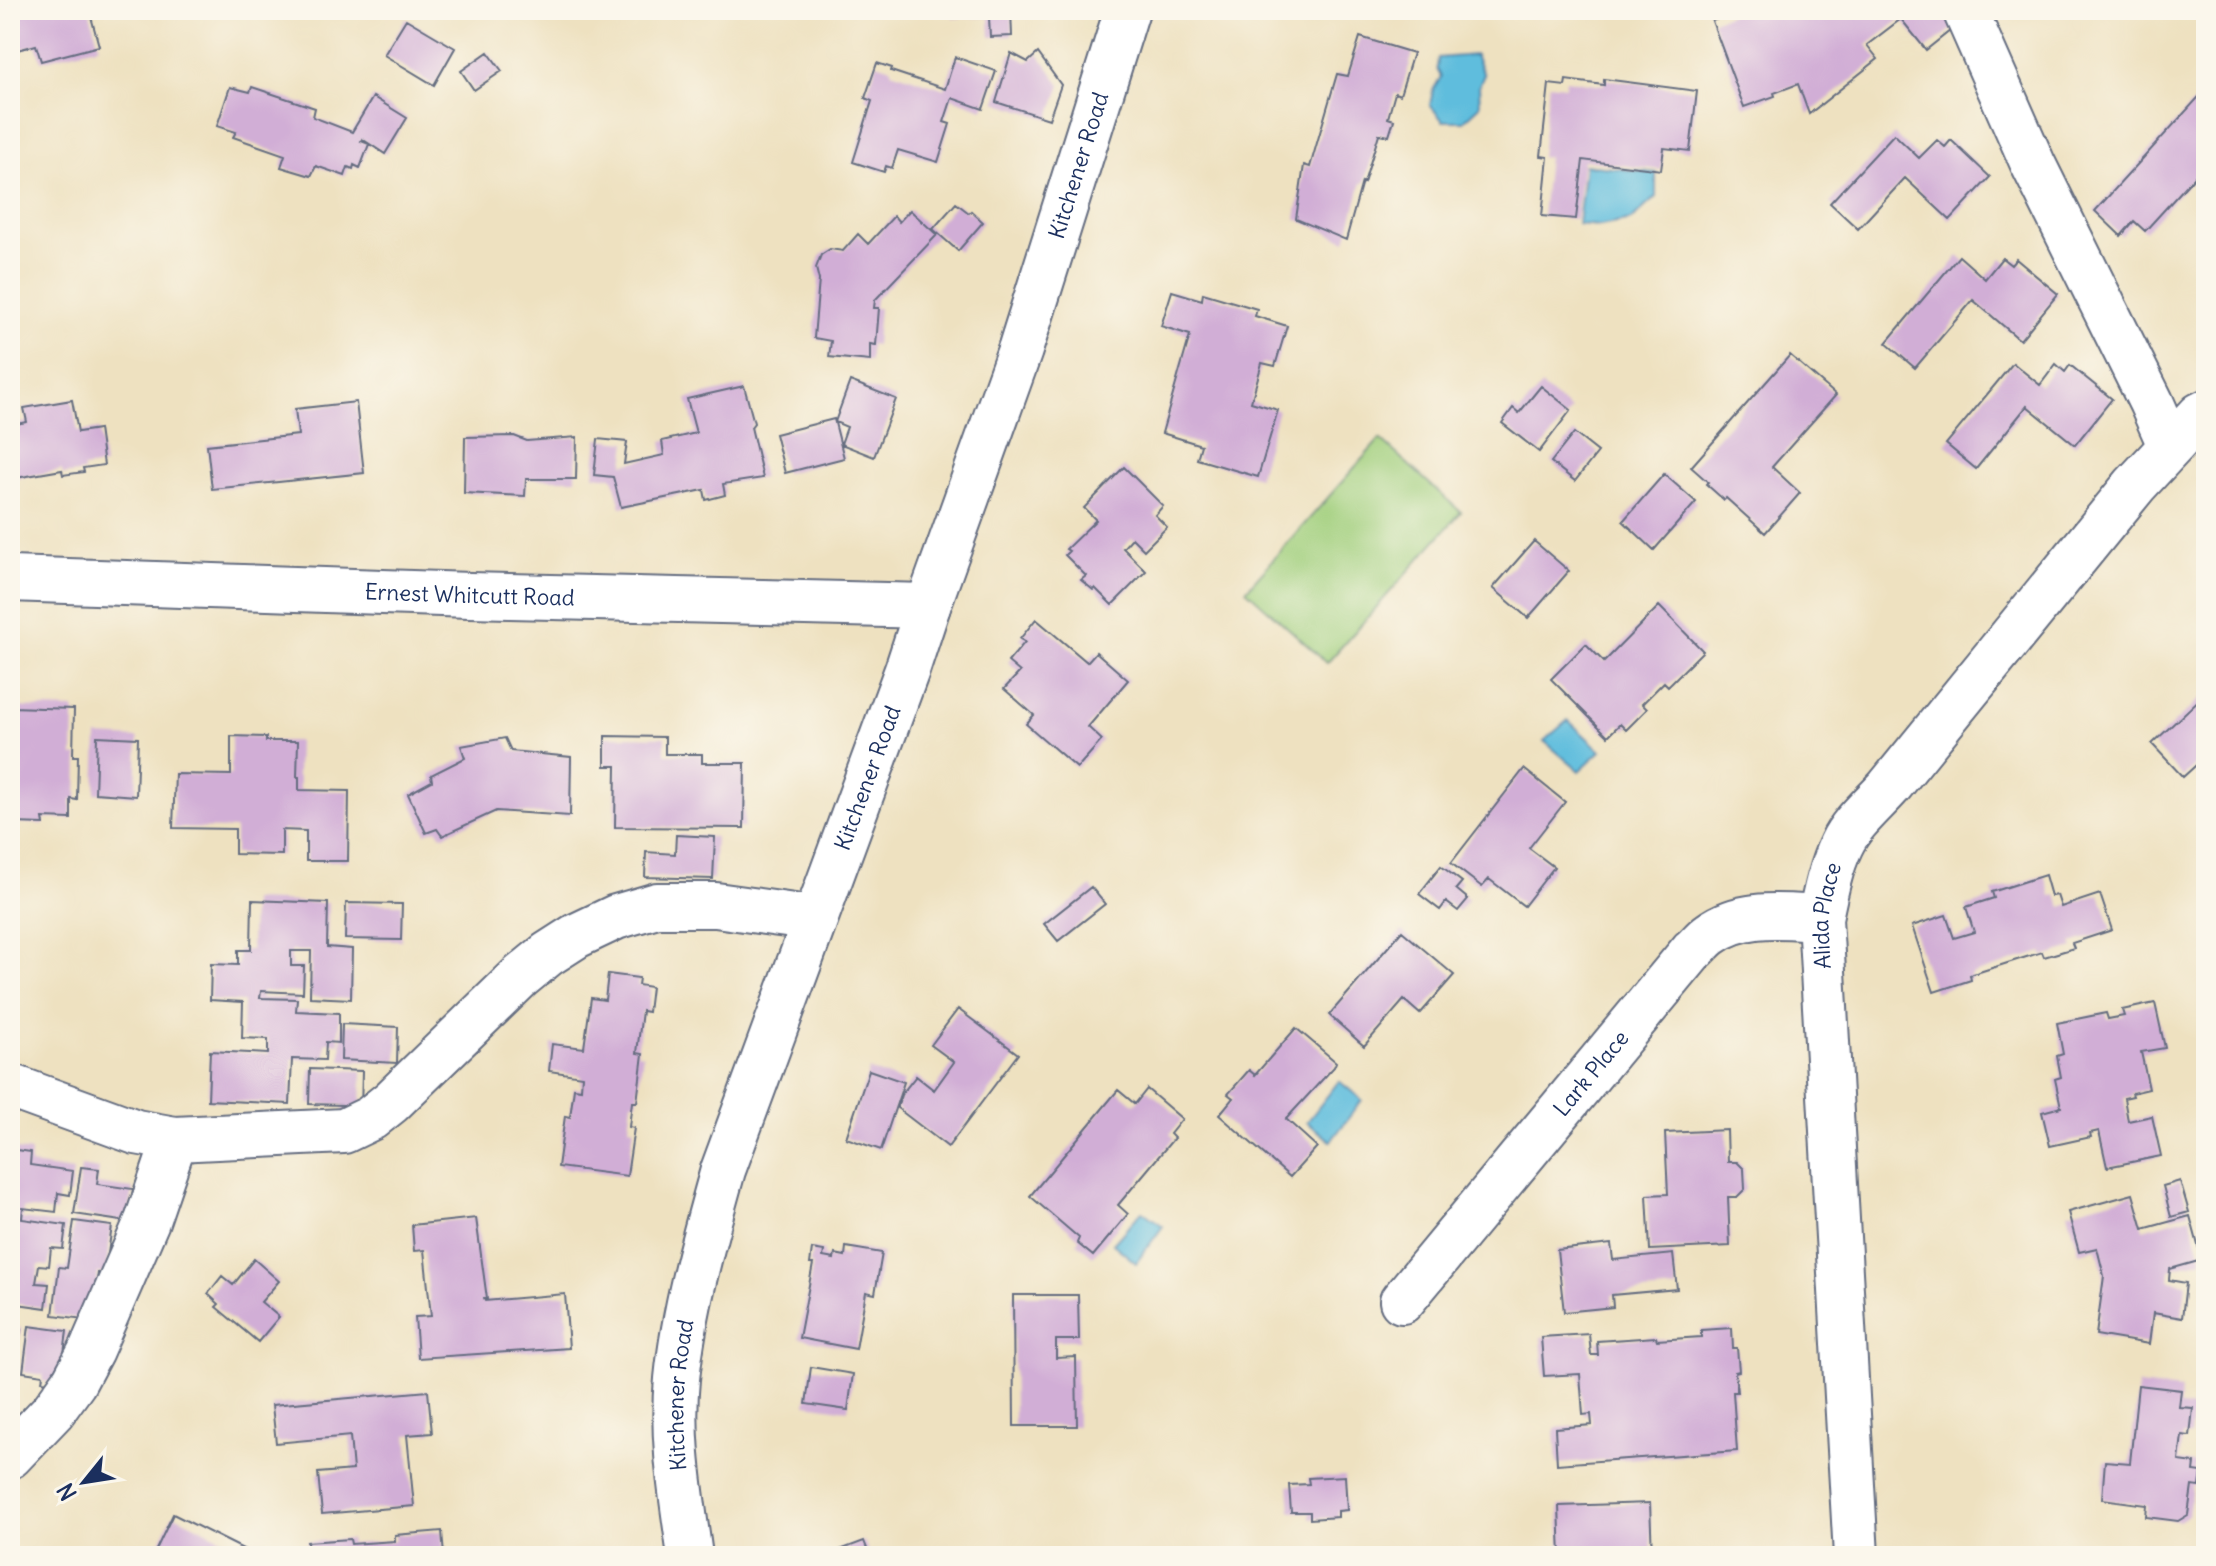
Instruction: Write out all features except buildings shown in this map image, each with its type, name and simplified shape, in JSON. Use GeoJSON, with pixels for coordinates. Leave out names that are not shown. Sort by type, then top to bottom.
{"type":"FeatureCollection","features":[{"type":"Feature","properties":{"kind":"street","name":"Kitchener Road"},"geometry":{"type":"LineString","coordinates":[[690,1556],[676,1433],[677,1381],[682,1340],[723,1170],[907,670],[1020,350],[1127,10]]}},
{"type":"Feature","properties":{"kind":"street"},"geometry":{"type":"LineString","coordinates":[[1965,10],[2027,152],[2170,445]]}},
{"type":"Feature","properties":{"kind":"street","name":"Alida Place"},"geometry":{"type":"LineString","coordinates":[[1856,1556],[1820,918],[1828,880],[1842,843],[2125,496],[2170,445],[2206,412]]}},
{"type":"Feature","properties":{"kind":"street","name":"Ernest Whitcutt Road"},"geometry":{"type":"LineString","coordinates":[[10,579],[470,595],[928,606]]}},
{"type":"Feature","properties":{"kind":"street"},"geometry":{"type":"LineString","coordinates":[[10,1086],[136,1132],[175,1139],[344,1131],[358,1126],[391,1102],[539,961],[576,936],[616,917],[657,905],[716,905],[815,919]]}},
{"type":"Feature","properties":{"kind":"street","name":"Lark Place"},"geometry":{"type":"LineString","coordinates":[[1402,1301],[1709,934],[1745,918],[1776,915],[1820,918]]}},
{"type":"Feature","properties":{"kind":"street"},"geometry":{"type":"LineString","coordinates":[[10,1456],[53,1411],[74,1382],[91,1350],[147,1221],[175,1139]]}},
{"type":"Feature","properties":{"kind":"green space"},"geometry":{"type":"Polygon","coordinates":[[[1380,439],[1461,512],[1327,663],[1246,590],[1380,439]]]}},
{"type":"Feature","properties":{"kind":"water"},"geometry":{"type":"Polygon","coordinates":[[[1475,55],[1484,75],[1479,85],[1480,106],[1464,121],[1443,121],[1430,105],[1433,90],[1441,77],[1437,69],[1438,58],[1475,55]]]}},
{"type":"Feature","properties":{"kind":"water"},"geometry":{"type":"Polygon","coordinates":[[[1585,165],[1656,173],[1656,197],[1631,220],[1600,226],[1578,224],[1585,165]]]}},
{"type":"Feature","properties":{"kind":"water"},"geometry":{"type":"Polygon","coordinates":[[[1568,720],[1601,751],[1579,771],[1544,741],[1568,720]]]}},
{"type":"Feature","properties":{"kind":"water"},"geometry":{"type":"Polygon","coordinates":[[[1339,1081],[1362,1100],[1331,1141],[1307,1122],[1339,1081]]]}},
{"type":"Feature","properties":{"kind":"water"},"geometry":{"type":"Polygon","coordinates":[[[1142,1211],[1163,1226],[1136,1263],[1113,1244],[1142,1211]]]}}]}
